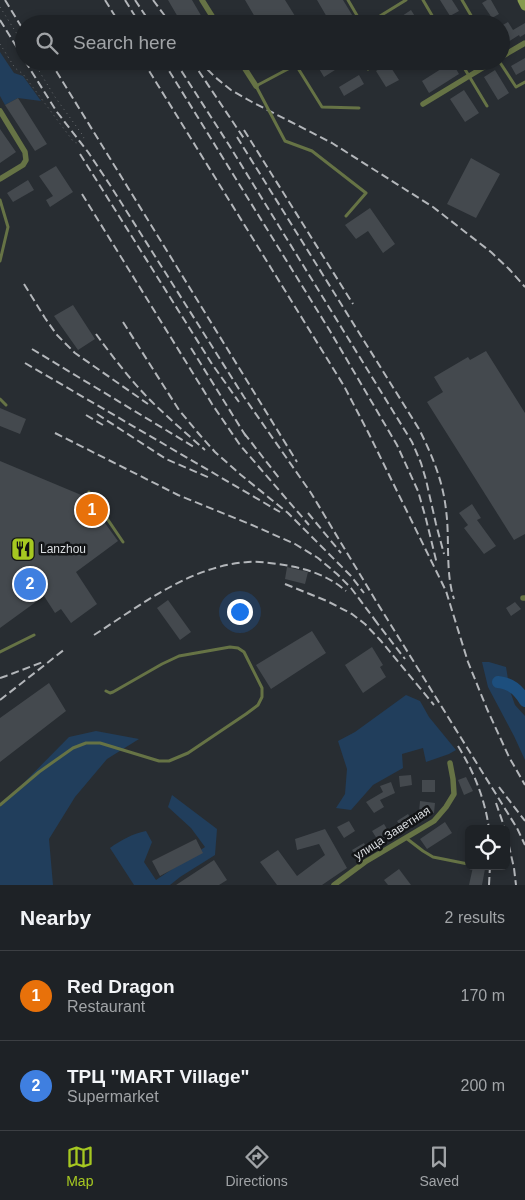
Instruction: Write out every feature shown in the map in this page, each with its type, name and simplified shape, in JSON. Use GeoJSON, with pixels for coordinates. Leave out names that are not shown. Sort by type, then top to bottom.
{"type":"FeatureCollection","features":[{"type":"Feature","properties":{"kind":"street"},"geometry":{"type":"LineString","coordinates":[[202,0],[211,15]]}},
{"type":"Feature","properties":{"kind":"street"},"geometry":{"type":"LineString","coordinates":[[522,0],[525,6]]}},
{"type":"Feature","properties":{"kind":"street"},"geometry":{"type":"LineString","coordinates":[[510,52],[525,43]]}},
{"type":"Feature","properties":{"kind":"street"},"geometry":{"type":"LineString","coordinates":[[246,70],[256,86]]}},
{"type":"Feature","properties":{"kind":"street"},"geometry":{"type":"LineString","coordinates":[[423,104],[479,70]]}},
{"type":"Feature","properties":{"kind":"street"},"geometry":{"type":"LineString","coordinates":[[0,111],[25,152],[26,160],[23,166],[0,179]]}},
{"type":"Feature","properties":{"kind":"street","name":"улица Заветная"},"geometry":{"type":"LineString","coordinates":[[334,885],[365,862],[434,821],[454,794],[450,763]]}},
{"type":"Feature","properties":{"kind":"lane"},"geometry":{"type":"LineString","coordinates":[[348,0],[357,15]]}},
{"type":"Feature","properties":{"kind":"lane"},"geometry":{"type":"LineString","coordinates":[[382,15],[406,0]]}},
{"type":"Feature","properties":{"kind":"lane"},"geometry":{"type":"LineString","coordinates":[[423,0],[432,15]]}},
{"type":"Feature","properties":{"kind":"lane"},"geometry":{"type":"LineString","coordinates":[[462,0],[471,15]]}},
{"type":"Feature","properties":{"kind":"lane"},"geometry":{"type":"LineString","coordinates":[[286,70],[256,86],[285,141],[312,151],[366,193],[346,216]]}},
{"type":"Feature","properties":{"kind":"lane"},"geometry":{"type":"LineString","coordinates":[[299,70],[322,107],[359,108]]}},
{"type":"Feature","properties":{"kind":"lane"},"geometry":{"type":"LineString","coordinates":[[465,70],[487,106]]}},
{"type":"Feature","properties":{"kind":"lane"},"geometry":{"type":"LineString","coordinates":[[505,70],[516,87],[525,82]]}},
{"type":"Feature","properties":{"kind":"lane"},"geometry":{"type":"LineString","coordinates":[[0,200],[8,227],[0,261]]}},
{"type":"Feature","properties":{"kind":"lane"},"geometry":{"type":"LineString","coordinates":[[0,399],[6,405]]}},
{"type":"Feature","properties":{"kind":"lane"},"geometry":{"type":"LineString","coordinates":[[89,492],[123,542]]}},
{"type":"Feature","properties":{"kind":"lane"},"geometry":{"type":"LineString","coordinates":[[0,652],[34,635]]}},
{"type":"Feature","properties":{"kind":"lane"},"geometry":{"type":"LineString","coordinates":[[0,805],[39,772],[73,748],[86,743],[100,743],[159,761],[169,761],[188,752],[246,714],[258,705],[262,697],[262,688],[244,652],[230,646],[179,656],[113,692],[106,691]]}},
{"type":"Feature","properties":{"kind":"lane"},"geometry":{"type":"LineString","coordinates":[[406,838],[433,857],[465,863]]}},
{"type":"Feature","properties":{"kind":"path"},"geometry":{"type":"LineString","coordinates":[[0,7],[15,31]]}},
{"type":"Feature","properties":{"kind":"path"},"geometry":{"type":"LineString","coordinates":[[0,44],[15,68]]}},
{"type":"Feature","properties":{"kind":"path"},"geometry":{"type":"LineString","coordinates":[[18,70],[23,74],[73,141],[76,143],[82,141],[84,137],[55,97],[38,70]]}},
{"type":"Feature","properties":{"kind":"shaded area"},"geometry":{"type":"Polygon","coordinates":[[[0,52],[14,73],[23,76],[41,101],[18,98],[5,105],[0,96],[0,52]]]}},
{"type":"Feature","properties":{"kind":"shaded area"},"geometry":{"type":"Polygon","coordinates":[[[482,662],[506,667],[510,691],[515,705],[525,716],[525,760],[488,687],[482,662]]]}},
{"type":"Feature","properties":{"kind":"shaded area"},"geometry":{"type":"Polygon","coordinates":[[[406,695],[420,701],[429,717],[456,750],[426,762],[423,748],[402,754],[403,768],[373,785],[351,810],[336,808],[345,794],[347,769],[338,741],[355,732],[406,695]]]}},
{"type":"Feature","properties":{"kind":"shaded area"},"geometry":{"type":"Polygon","coordinates":[[[96,731],[139,739],[107,759],[75,797],[49,839],[53,885],[0,885],[0,807],[69,737],[96,731]]]}},
{"type":"Feature","properties":{"kind":"shaded area"},"geometry":{"type":"Polygon","coordinates":[[[172,795],[217,829],[215,855],[170,885],[134,885],[110,848],[123,840],[146,831],[152,842],[144,862],[156,880],[205,847],[191,828],[168,807],[172,795]]]}},
{"type":"Feature","properties":{"kind":"building"},"geometry":{"type":"Polygon","coordinates":[[[168,0],[192,0],[201,15],[177,15],[168,0]]]}},
{"type":"Feature","properties":{"kind":"building"},"geometry":{"type":"Polygon","coordinates":[[[245,0],[285,0],[294,15],[254,15],[245,0]]]}},
{"type":"Feature","properties":{"kind":"building"},"geometry":{"type":"Polygon","coordinates":[[[317,0],[343,0],[352,15],[326,15],[317,0]]]}},
{"type":"Feature","properties":{"kind":"building"},"geometry":{"type":"Polygon","coordinates":[[[440,0],[452,0],[459,11],[449,15],[440,0]]]}},
{"type":"Feature","properties":{"kind":"building"},"geometry":{"type":"Polygon","coordinates":[[[491,0],[499,14],[490,15],[482,3],[491,0]]]}},
{"type":"Feature","properties":{"kind":"building"},"geometry":{"type":"Polygon","coordinates":[[[411,10],[414,15],[404,15],[411,10]]]}},
{"type":"Feature","properties":{"kind":"building"},"geometry":{"type":"Polygon","coordinates":[[[525,23],[525,34],[520,37],[519,35],[510,41],[510,25],[513,30],[525,23]]]}},
{"type":"Feature","properties":{"kind":"building"},"geometry":{"type":"Polygon","coordinates":[[[525,58],[525,70],[516,75],[511,66],[525,58]]]}},
{"type":"Feature","properties":{"kind":"building"},"geometry":{"type":"Polygon","coordinates":[[[320,70],[335,70],[324,77],[320,70]]]}},
{"type":"Feature","properties":{"kind":"building"},"geometry":{"type":"Polygon","coordinates":[[[393,70],[399,80],[386,87],[376,71],[393,70]]]}},
{"type":"Feature","properties":{"kind":"building"},"geometry":{"type":"Polygon","coordinates":[[[439,70],[457,70],[459,74],[429,93],[422,81],[439,70]]]}},
{"type":"Feature","properties":{"kind":"building"},"geometry":{"type":"Polygon","coordinates":[[[495,70],[509,93],[498,100],[484,77],[495,70]]]}},
{"type":"Feature","properties":{"kind":"building"},"geometry":{"type":"Polygon","coordinates":[[[359,75],[364,84],[344,96],[339,87],[359,75]]]}},
{"type":"Feature","properties":{"kind":"building"},"geometry":{"type":"Polygon","coordinates":[[[464,90],[479,113],[465,122],[450,99],[464,90]]]}},
{"type":"Feature","properties":{"kind":"building"},"geometry":{"type":"Polygon","coordinates":[[[18,98],[47,144],[35,151],[5,105],[18,98]]]}},
{"type":"Feature","properties":{"kind":"building"},"geometry":{"type":"Polygon","coordinates":[[[0,129],[16,152],[0,163],[0,129]]]}},
{"type":"Feature","properties":{"kind":"building"},"geometry":{"type":"Polygon","coordinates":[[[471,158],[500,174],[476,218],[447,204],[471,158]]]}},
{"type":"Feature","properties":{"kind":"building"},"geometry":{"type":"Polygon","coordinates":[[[56,166],[73,192],[50,207],[46,200],[53,196],[39,176],[56,166]]]}},
{"type":"Feature","properties":{"kind":"building"},"geometry":{"type":"Polygon","coordinates":[[[28,180],[34,190],[13,202],[7,193],[28,180]]]}},
{"type":"Feature","properties":{"kind":"building"},"geometry":{"type":"Polygon","coordinates":[[[370,208],[395,244],[383,253],[368,231],[356,239],[345,225],[370,208]]]}},
{"type":"Feature","properties":{"kind":"building"},"geometry":{"type":"Polygon","coordinates":[[[73,305],[95,339],[78,350],[54,316],[73,305]]]}},
{"type":"Feature","properties":{"kind":"building"},"geometry":{"type":"Polygon","coordinates":[[[486,351],[525,413],[525,534],[514,540],[427,402],[443,392],[434,377],[468,357],[470,360],[486,351]]]}},
{"type":"Feature","properties":{"kind":"building"},"geometry":{"type":"Polygon","coordinates":[[[0,408],[26,419],[20,434],[0,426],[0,408]]]}},
{"type":"Feature","properties":{"kind":"building"},"geometry":{"type":"Polygon","coordinates":[[[0,461],[86,497],[118,541],[76,572],[97,604],[71,623],[61,609],[55,613],[44,596],[0,628],[0,461]]]}},
{"type":"Feature","properties":{"kind":"building"},"geometry":{"type":"Polygon","coordinates":[[[472,504],[481,518],[477,520],[496,546],[484,554],[464,528],[468,525],[459,513],[472,504]]]}},
{"type":"Feature","properties":{"kind":"building"},"geometry":{"type":"Polygon","coordinates":[[[287,567],[308,572],[305,584],[285,579],[287,567]]]}},
{"type":"Feature","properties":{"kind":"building"},"geometry":{"type":"Polygon","coordinates":[[[168,600],[191,632],[180,640],[157,608],[168,600]]]}},
{"type":"Feature","properties":{"kind":"building"},"geometry":{"type":"Polygon","coordinates":[[[515,602],[521,609],[511,616],[506,608],[515,602]]]}},
{"type":"Feature","properties":{"kind":"building"},"geometry":{"type":"Polygon","coordinates":[[[312,631],[326,653],[271,689],[256,665],[312,631]]]}},
{"type":"Feature","properties":{"kind":"building"},"geometry":{"type":"Polygon","coordinates":[[[372,647],[383,665],[380,667],[386,677],[363,693],[345,665],[372,647]]]}},
{"type":"Feature","properties":{"kind":"building"},"geometry":{"type":"Polygon","coordinates":[[[49,683],[66,711],[0,762],[0,718],[49,683]]]}},
{"type":"Feature","properties":{"kind":"building"},"geometry":{"type":"Polygon","coordinates":[[[411,775],[412,785],[400,787],[399,776],[411,775]]]}},
{"type":"Feature","properties":{"kind":"building"},"geometry":{"type":"Polygon","coordinates":[[[466,777],[473,791],[464,795],[458,780],[466,777]]]}},
{"type":"Feature","properties":{"kind":"building"},"geometry":{"type":"Polygon","coordinates":[[[422,780],[435,780],[435,792],[422,792],[422,780]]]}},
{"type":"Feature","properties":{"kind":"building"},"geometry":{"type":"Polygon","coordinates":[[[391,782],[395,793],[380,800],[384,807],[374,813],[366,802],[383,792],[380,786],[391,782]]]}},
{"type":"Feature","properties":{"kind":"building"},"geometry":{"type":"Polygon","coordinates":[[[420,801],[435,803],[434,813],[419,812],[420,801]]]}},
{"type":"Feature","properties":{"kind":"building"},"geometry":{"type":"Polygon","coordinates":[[[408,814],[415,825],[404,831],[397,821],[408,814]]]}},
{"type":"Feature","properties":{"kind":"building"},"geometry":{"type":"Polygon","coordinates":[[[349,821],[355,831],[344,838],[337,827],[349,821]]]}},
{"type":"Feature","properties":{"kind":"building"},"geometry":{"type":"Polygon","coordinates":[[[445,822],[452,833],[427,849],[420,839],[445,822]]]}},
{"type":"Feature","properties":{"kind":"building"},"geometry":{"type":"Polygon","coordinates":[[[384,824],[390,834],[379,842],[372,831],[384,824]]]}},
{"type":"Feature","properties":{"kind":"building"},"geometry":{"type":"Polygon","coordinates":[[[325,829],[347,868],[322,885],[277,885],[260,862],[278,850],[297,876],[325,855],[319,844],[297,850],[295,839],[325,829]]]}},
{"type":"Feature","properties":{"kind":"building"},"geometry":{"type":"Polygon","coordinates":[[[196,839],[203,853],[160,876],[152,861],[196,839]]]}},
{"type":"Feature","properties":{"kind":"building"},"geometry":{"type":"Polygon","coordinates":[[[364,843],[369,853],[358,859],[352,850],[364,843]]]}},
{"type":"Feature","properties":{"kind":"building"},"geometry":{"type":"Polygon","coordinates":[[[214,860],[227,880],[219,885],[176,885],[214,860]]]}},
{"type":"Feature","properties":{"kind":"building"},"geometry":{"type":"Polygon","coordinates":[[[399,869],[411,885],[388,885],[384,880],[399,869]]]}},
{"type":"Feature","properties":{"kind":"building"},"geometry":{"type":"Polygon","coordinates":[[[472,870],[485,870],[482,885],[469,885],[472,870]]]}},
{"type":"Feature","properties":{"kind":"waterway"},"geometry":{"type":"LineString","coordinates":[[498,682],[514,688],[525,701]]}},
{"type":"Feature","properties":{"kind":"railway"},"geometry":{"type":"LineString","coordinates":[[5,0],[15,16]]}},
{"type":"Feature","properties":{"kind":"railway"},"geometry":{"type":"LineString","coordinates":[[105,0],[114,15]]}},
{"type":"Feature","properties":{"kind":"railway"},"geometry":{"type":"LineString","coordinates":[[125,0],[134,15]]}},
{"type":"Feature","properties":{"kind":"railway"},"geometry":{"type":"LineString","coordinates":[[135,0],[145,15]]}},
{"type":"Feature","properties":{"kind":"railway"},"geometry":{"type":"LineString","coordinates":[[153,0],[164,15]]}},
{"type":"Feature","properties":{"kind":"railway"},"geometry":{"type":"LineString","coordinates":[[0,20],[15,44]]}},
{"type":"Feature","properties":{"kind":"railway"},"geometry":{"type":"LineString","coordinates":[[31,70],[57,112],[88,152],[110,185],[244,397],[311,493],[517,828],[525,845]]}},
{"type":"Feature","properties":{"kind":"railway"},"geometry":{"type":"LineString","coordinates":[[56,70],[297,462]]}},
{"type":"Feature","properties":{"kind":"railway"},"geometry":{"type":"LineString","coordinates":[[149,70],[344,386],[446,591],[468,662],[487,709],[509,757],[525,785]]}},
{"type":"Feature","properties":{"kind":"railway"},"geometry":{"type":"LineString","coordinates":[[169,70],[330,331],[397,445],[418,491],[437,564]]}},
{"type":"Feature","properties":{"kind":"railway"},"geometry":{"type":"LineString","coordinates":[[181,70],[412,442],[426,480],[444,554]]}},
{"type":"Feature","properties":{"kind":"railway"},"geometry":{"type":"LineString","coordinates":[[198,70],[245,140]]}},
{"type":"Feature","properties":{"kind":"railway"},"geometry":{"type":"LineString","coordinates":[[208,70],[231,90],[332,143],[433,207],[491,252],[525,287]]}},
{"type":"Feature","properties":{"kind":"railway"},"geometry":{"type":"LineString","coordinates":[[244,130],[353,304]]}},
{"type":"Feature","properties":{"kind":"railway"},"geometry":{"type":"LineString","coordinates":[[237,137],[424,439],[436,468],[445,499],[450,578],[454,599]]}},
{"type":"Feature","properties":{"kind":"railway"},"geometry":{"type":"LineString","coordinates":[[80,154],[212,364],[239,402]]}},
{"type":"Feature","properties":{"kind":"railway"},"geometry":{"type":"LineString","coordinates":[[82,194],[212,404],[240,445],[309,525]]}},
{"type":"Feature","properties":{"kind":"railway"},"geometry":{"type":"LineString","coordinates":[[24,284],[57,335],[75,353],[148,404]]}},
{"type":"Feature","properties":{"kind":"railway"},"geometry":{"type":"LineString","coordinates":[[123,322],[179,410],[215,452],[288,513],[351,576],[364,593]]}},
{"type":"Feature","properties":{"kind":"railway"},"geometry":{"type":"LineString","coordinates":[[96,334],[148,398],[205,450]]}},
{"type":"Feature","properties":{"kind":"railway"},"geometry":{"type":"LineString","coordinates":[[191,348],[247,438]]}},
{"type":"Feature","properties":{"kind":"railway"},"geometry":{"type":"LineString","coordinates":[[32,349],[194,447]]}},
{"type":"Feature","properties":{"kind":"railway"},"geometry":{"type":"LineString","coordinates":[[25,363],[280,512]]}},
{"type":"Feature","properties":{"kind":"railway"},"geometry":{"type":"LineString","coordinates":[[97,414],[166,459],[210,478]]}},
{"type":"Feature","properties":{"kind":"railway"},"geometry":{"type":"LineString","coordinates":[[86,415],[103,425]]}},
{"type":"Feature","properties":{"kind":"railway"},"geometry":{"type":"LineString","coordinates":[[55,433],[178,495],[295,544],[318,558],[337,574],[351,588],[378,624]]}},
{"type":"Feature","properties":{"kind":"railway"},"geometry":{"type":"LineString","coordinates":[[244,433],[279,478]]}},
{"type":"Feature","properties":{"kind":"railway"},"geometry":{"type":"LineString","coordinates":[[308,513],[341,553]]}},
{"type":"Feature","properties":{"kind":"railway"},"geometry":{"type":"LineString","coordinates":[[94,635],[167,589],[186,579],[227,565],[259,562],[298,568],[327,578],[346,591]]}},
{"type":"Feature","properties":{"kind":"railway"},"geometry":{"type":"LineString","coordinates":[[285,584],[327,601],[352,614],[365,624],[434,705]]}},
{"type":"Feature","properties":{"kind":"railway"},"geometry":{"type":"LineString","coordinates":[[374,619],[405,659]]}},
{"type":"Feature","properties":{"kind":"railway"},"geometry":{"type":"LineString","coordinates":[[0,700],[65,649]]}},
{"type":"Feature","properties":{"kind":"railway"},"geometry":{"type":"LineString","coordinates":[[0,678],[43,662]]}},
{"type":"Feature","properties":{"kind":"railway"},"geometry":{"type":"LineString","coordinates":[[458,746],[478,786],[488,825]]}},
{"type":"Feature","properties":{"kind":"railway"},"geometry":{"type":"LineString","coordinates":[[499,787],[525,821]]}},
{"type":"Feature","properties":{"kind":"railway"},"geometry":{"type":"LineString","coordinates":[[496,803],[504,825]]}},
{"type":"Feature","properties":{"kind":"railway"},"geometry":{"type":"LineString","coordinates":[[510,850],[516,885]]}},
{"type":"Feature","properties":{"kind":"railway"},"geometry":{"type":"LineString","coordinates":[[489,885],[490,870]]}},
{"type":"Feature","properties":{"kind":"place","name":"Red Dragon"},"geometry":{"type":"Point","coordinates":[92,510]}},
{"type":"Feature","properties":{"kind":"place","name":"Lanzhou"},"geometry":{"type":"Point","coordinates":[23,549]}},
{"type":"Feature","properties":{"kind":"place","name":"ТРЦ \"MART Village\""},"geometry":{"type":"Point","coordinates":[30,584]}}]}
